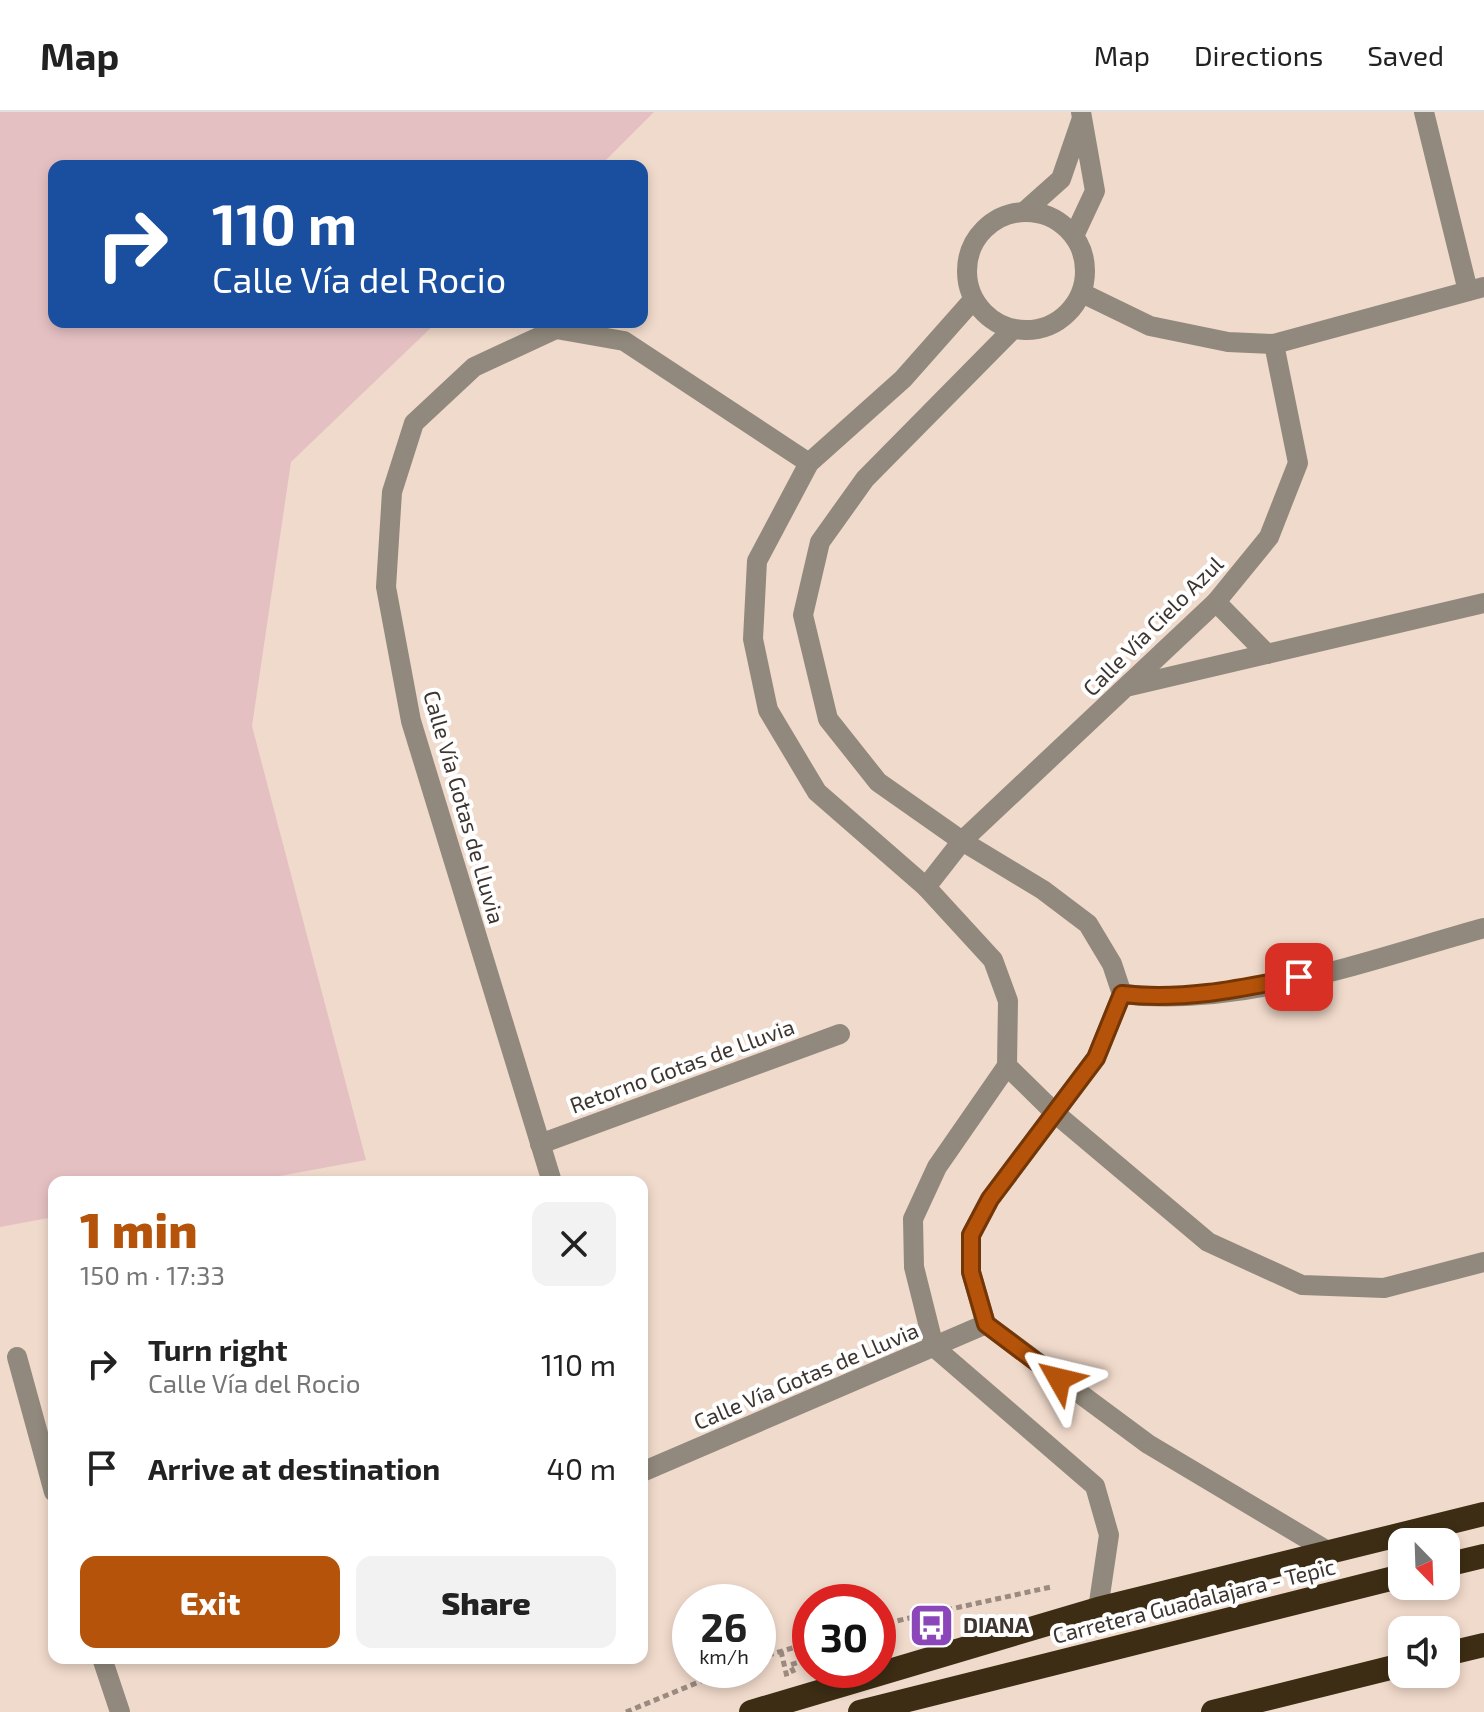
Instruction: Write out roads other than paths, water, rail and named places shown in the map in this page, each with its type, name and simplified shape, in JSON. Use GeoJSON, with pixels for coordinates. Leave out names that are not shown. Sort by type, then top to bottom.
{"type":"FeatureCollection","features":[{"type":"Feature","properties":{"kind":"highway"},"geometry":{"type":"LineString","coordinates":[[751,1712],[1098,1609],[1484,1514]]}},
{"type":"Feature","properties":{"kind":"highway"},"geometry":{"type":"LineString","coordinates":[[1460,1562],[1484,1556]]}},
{"type":"Feature","properties":{"kind":"highway","name":"Carretera Guadalajara - Tepic"},"geometry":{"type":"LineString","coordinates":[[860,1712],[1388,1580]]}},
{"type":"Feature","properties":{"kind":"highway"},"geometry":{"type":"LineString","coordinates":[[1460,1651],[1484,1645]]}},
{"type":"Feature","properties":{"kind":"highway"},"geometry":{"type":"LineString","coordinates":[[1213,1712],[1388,1668]]}},
{"type":"Feature","properties":{"kind":"street"},"geometry":{"type":"LineString","coordinates":[[1082,293],[1150,326],[1228,342],[1274,344],[1476,289],[1424,112]]}},
{"type":"Feature","properties":{"kind":"street"},"geometry":{"type":"LineString","coordinates":[[1024,212],[1061,179],[1082,114]]}},
{"type":"Feature","properties":{"kind":"street"},"geometry":{"type":"LineString","coordinates":[[1074,236],[1095,191],[1082,114]]}},
{"type":"Feature","properties":{"kind":"street"},"geometry":{"type":"LineString","coordinates":[[1024,212],[1043,215],[1061,223],[1074,236],[1085,264],[1082,293],[1071,311],[1056,323],[1012,330],[989,319],[973,300],[966,277],[969,253],[981,232],[1001,218],[1024,212]]}},
{"type":"Feature","properties":{"kind":"street"},"geometry":{"type":"LineString","coordinates":[[973,300],[903,379],[809,463],[757,561],[753,639],[768,710],[817,792],[926,887],[993,960],[1008,1001],[1007,1066],[937,1167],[913,1219],[914,1267],[934,1347],[1095,1486],[1109,1535],[1098,1609]]}},
{"type":"Feature","properties":{"kind":"street","name":"Calle Vía Gotas de Lluvia"},"geometry":{"type":"LineString","coordinates":[[550,1176],[411,721],[386,587],[392,492],[414,423],[474,367],[556,329],[624,341],[809,463]]}},
{"type":"Feature","properties":{"kind":"street"},"geometry":{"type":"LineString","coordinates":[[1012,330],[865,479],[820,542],[803,615],[828,719],[878,782],[962,841],[1043,890],[1088,924],[1112,964],[1122,994],[1096,1058],[990,1199],[971,1235],[971,1272],[986,1324],[1148,1444],[1331,1553]]}},
{"type":"Feature","properties":{"kind":"street","name":"Calle Vía Cielo Azul"},"geometry":{"type":"LineString","coordinates":[[926,887],[962,841],[1216,602],[1269,537],[1298,463],[1274,344]]}},
{"type":"Feature","properties":{"kind":"street"},"geometry":{"type":"LineString","coordinates":[[1216,602],[1267,654]]}},
{"type":"Feature","properties":{"kind":"street"},"geometry":{"type":"LineString","coordinates":[[1129,686],[1484,603]]}},
{"type":"Feature","properties":{"kind":"street"},"geometry":{"type":"LineString","coordinates":[[1122,994],[1158,998],[1216,994],[1327,971],[1484,928]]}},
{"type":"Feature","properties":{"kind":"street","name":"Retorno Gotas de Lluvia"},"geometry":{"type":"LineString","coordinates":[[540,1144],[840,1034]]}},
{"type":"Feature","properties":{"kind":"street"},"geometry":{"type":"LineString","coordinates":[[1007,1066],[1056,1114],[1208,1242],[1302,1285],[1384,1288],[1484,1262]]}},
{"type":"Feature","properties":{"kind":"street","name":"Calle Vía Gotas de Lluvia"},"geometry":{"type":"LineString","coordinates":[[648,1466],[986,1324]]}},
{"type":"Feature","properties":{"kind":"street"},"geometry":{"type":"LineString","coordinates":[[17,1357],[48,1470]]}},
{"type":"Feature","properties":{"kind":"street"},"geometry":{"type":"LineString","coordinates":[[104,1664],[120,1712]]}},
{"type":"Feature","properties":{"kind":"place","name":"DIANA"},"geometry":{"type":"Point","coordinates":[932,1625]}}]}
